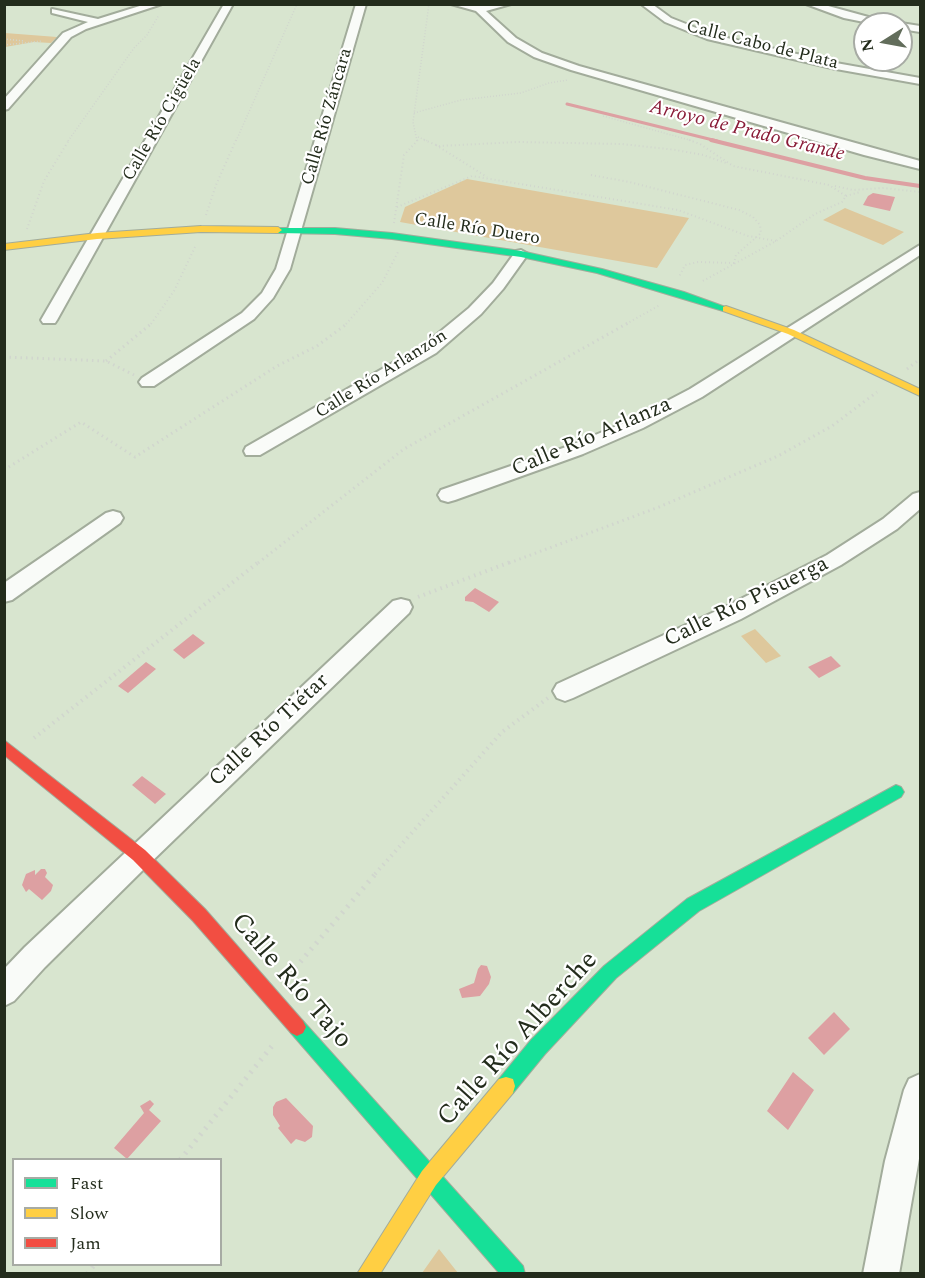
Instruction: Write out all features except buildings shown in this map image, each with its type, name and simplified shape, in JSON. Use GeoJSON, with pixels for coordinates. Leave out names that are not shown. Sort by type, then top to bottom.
{"type":"FeatureCollection","features":[{"type":"Feature","properties":{"kind":"street","name":"Calle Río Cigüela"},"geometry":{"type":"LineString","coordinates":[[49,320],[229,4]]}},
{"type":"Feature","properties":{"kind":"street","name":"Calle Río Záncara"},"geometry":{"type":"LineString","coordinates":[[148,382],[248,316],[268,295],[283,269],[362,4]]}},
{"type":"Feature","properties":{"kind":"street"},"geometry":{"type":"LineString","coordinates":[[455,4],[479,9],[493,9],[507,4]]}},
{"type":"Feature","properties":{"kind":"street","name":"Calle Cabo de Plata"},"geometry":{"type":"LineString","coordinates":[[645,4],[668,20],[711,37],[825,63],[921,81]]}},
{"type":"Feature","properties":{"kind":"street"},"geometry":{"type":"LineString","coordinates":[[810,4],[853,17]]}},
{"type":"Feature","properties":{"kind":"street"},"geometry":{"type":"LineString","coordinates":[[479,9],[512,40],[538,55],[575,68],[921,165]]}},
{"type":"Feature","properties":{"kind":"street"},"geometry":{"type":"LineString","coordinates":[[493,9],[522,38],[548,53],[582,65],[921,160]]}},
{"type":"Feature","properties":{"kind":"street"},"geometry":{"type":"LineString","coordinates":[[4,107],[61,41],[73,31],[99,22],[158,10]]}},
{"type":"Feature","properties":{"kind":"street"},"geometry":{"type":"LineString","coordinates":[[56,11],[99,22]]}},
{"type":"Feature","properties":{"kind":"street","name":"Calle Río Duero"},"geometry":{"type":"LineString","coordinates":[[4,247],[97,236],[201,229],[295,230],[407,237],[521,254],[598,271],[676,292],[791,332],[921,393]]}},
{"type":"Feature","properties":{"kind":"street","name":"Calle Río Arlanza"},"geometry":{"type":"LineString","coordinates":[[448,495],[576,450],[637,424],[696,393],[921,249]]}},
{"type":"Feature","properties":{"kind":"street","name":"Calle Río Arlanzón"},"geometry":{"type":"LineString","coordinates":[[253,451],[430,349],[475,312],[498,286],[521,254]]}},
{"type":"Feature","properties":{"kind":"street","name":"Calle Río Pisuerga"},"geometry":{"type":"LineString","coordinates":[[565,691],[733,613],[834,560],[890,524],[921,499]]}},
{"type":"Feature","properties":{"kind":"street"},"geometry":{"type":"LineString","coordinates":[[4,594],[113,518]]}},
{"type":"Feature","properties":{"kind":"street","name":"Calle Río Tiétar"},"geometry":{"type":"LineString","coordinates":[[4,991],[35,957],[139,855],[401,607]]}},
{"type":"Feature","properties":{"kind":"street","name":"Calle Río Tajo"},"geometry":{"type":"LineString","coordinates":[[10,750],[139,855],[199,915],[515,1274]]}},
{"type":"Feature","properties":{"kind":"street","name":"Calle Río Alberche"},"geometry":{"type":"LineString","coordinates":[[367,1274],[429,1178],[538,1047],[610,972],[693,905],[896,792]]}},
{"type":"Feature","properties":{"kind":"street"},"geometry":{"type":"LineString","coordinates":[[882,1274],[902,1161],[921,1090]]}},
{"type":"Feature","properties":{"kind":"path"},"geometry":{"type":"LineString","coordinates":[[106,361],[148,328],[174,291],[198,242],[216,185],[297,4]]}},
{"type":"Feature","properties":{"kind":"path"},"geometry":{"type":"LineString","coordinates":[[392,236],[404,155],[418,140],[413,122],[429,4]]}},
{"type":"Feature","properties":{"kind":"path"},"geometry":{"type":"LineString","coordinates":[[22,244],[44,181],[58,154],[134,48],[147,36],[158,10]]}},
{"type":"Feature","properties":{"kind":"path"},"geometry":{"type":"LineString","coordinates":[[4,39],[28,42]]}},
{"type":"Feature","properties":{"kind":"path"},"geometry":{"type":"LineString","coordinates":[[4,45],[61,41]]}},
{"type":"Feature","properties":{"kind":"path"},"geometry":{"type":"LineString","coordinates":[[414,113],[461,100],[521,93],[549,83],[569,80]]}},
{"type":"Feature","properties":{"kind":"path"},"geometry":{"type":"LineString","coordinates":[[603,116],[690,140],[732,166]]}},
{"type":"Feature","properties":{"kind":"path"},"geometry":{"type":"LineString","coordinates":[[418,136],[435,144],[488,178]]}},
{"type":"Feature","properties":{"kind":"path"},"geometry":{"type":"LineString","coordinates":[[435,144],[518,142],[622,144],[703,155],[755,172],[862,191]]}},
{"type":"Feature","properties":{"kind":"path"},"geometry":{"type":"LineString","coordinates":[[591,175],[629,182],[739,210],[753,217],[760,225],[760,233],[736,255],[734,263]]}},
{"type":"Feature","properties":{"kind":"path"},"geometry":{"type":"LineString","coordinates":[[396,207],[472,176],[678,210],[724,227],[776,241]]}},
{"type":"Feature","properties":{"kind":"path"},"geometry":{"type":"LineString","coordinates":[[829,185],[846,196]]}},
{"type":"Feature","properties":{"kind":"path"},"geometry":{"type":"LineString","coordinates":[[10,750],[404,449],[676,292],[776,241],[815,214],[842,202],[846,196],[862,191],[884,189],[921,192]]}},
{"type":"Feature","properties":{"kind":"path"},"geometry":{"type":"LineString","coordinates":[[4,470],[81,422],[135,457],[277,366],[317,346],[349,322],[382,283],[407,237]]}},
{"type":"Feature","properties":{"kind":"path"},"geometry":{"type":"LineString","coordinates":[[676,292],[685,265],[698,262],[734,263]]}},
{"type":"Feature","properties":{"kind":"path"},"geometry":{"type":"LineString","coordinates":[[4,357],[106,361],[148,382]]}},
{"type":"Feature","properties":{"kind":"path"},"geometry":{"type":"LineString","coordinates":[[401,607],[422,595],[658,507],[778,456],[832,426],[921,359]]}},
{"type":"Feature","properties":{"kind":"path"},"geometry":{"type":"LineString","coordinates":[[271,996],[411,832],[502,732],[543,700],[565,691]]}},
{"type":"Feature","properties":{"kind":"path"},"geometry":{"type":"LineString","coordinates":[[182,1158],[292,1021]]}},
{"type":"Feature","properties":{"kind":"shaded area"},"geometry":{"type":"Polygon","coordinates":[[[4,33],[57,37],[51,43],[34,42],[5,47],[4,33]]]}},
{"type":"Feature","properties":{"kind":"shaded area"},"geometry":{"type":"Polygon","coordinates":[[[467,179],[689,218],[657,268],[400,222],[405,207],[467,179]]]}},
{"type":"Feature","properties":{"kind":"shaded area"},"geometry":{"type":"Polygon","coordinates":[[[873,193],[895,197],[890,211],[863,205],[868,196],[873,193]]]}},
{"type":"Feature","properties":{"kind":"shaded area"},"geometry":{"type":"Polygon","coordinates":[[[845,208],[904,232],[883,245],[823,220],[845,208]]]}},
{"type":"Feature","properties":{"kind":"shaded area"},"geometry":{"type":"Polygon","coordinates":[[[475,588],[499,602],[489,612],[473,602],[465,601],[465,597],[475,588]]]}},
{"type":"Feature","properties":{"kind":"shaded area"},"geometry":{"type":"Polygon","coordinates":[[[755,629],[781,656],[766,663],[741,636],[755,629]]]}},
{"type":"Feature","properties":{"kind":"shaded area"},"geometry":{"type":"Polygon","coordinates":[[[193,634],[205,643],[184,659],[173,650],[193,634]]]}},
{"type":"Feature","properties":{"kind":"shaded area"},"geometry":{"type":"Polygon","coordinates":[[[831,656],[841,666],[819,678],[808,667],[831,656]]]}},
{"type":"Feature","properties":{"kind":"shaded area"},"geometry":{"type":"Polygon","coordinates":[[[146,662],[156,669],[128,693],[118,686],[146,662]]]}},
{"type":"Feature","properties":{"kind":"shaded area"},"geometry":{"type":"Polygon","coordinates":[[[142,776],[166,794],[155,804],[132,785],[142,776]]]}},
{"type":"Feature","properties":{"kind":"shaded area"},"geometry":{"type":"Polygon","coordinates":[[[41,869],[45,869],[47,873],[45,877],[53,885],[51,891],[42,900],[29,889],[26,892],[22,885],[26,874],[35,870],[35,875],[41,869]]]}},
{"type":"Feature","properties":{"kind":"shaded area"},"geometry":{"type":"Polygon","coordinates":[[[481,965],[487,966],[491,977],[489,984],[480,996],[462,998],[459,989],[474,983],[481,965]]]}},
{"type":"Feature","properties":{"kind":"shaded area"},"geometry":{"type":"Polygon","coordinates":[[[834,1012],[850,1029],[824,1055],[808,1038],[834,1012]]]}},
{"type":"Feature","properties":{"kind":"shaded area"},"geometry":{"type":"Polygon","coordinates":[[[793,1072],[814,1090],[788,1130],[767,1111],[793,1072]]]}},
{"type":"Feature","properties":{"kind":"shaded area"},"geometry":{"type":"Polygon","coordinates":[[[286,1098],[313,1126],[312,1137],[305,1142],[296,1139],[291,1144],[278,1128],[280,1126],[273,1115],[273,1107],[276,1102],[286,1098]]]}},
{"type":"Feature","properties":{"kind":"shaded area"},"geometry":{"type":"Polygon","coordinates":[[[150,1100],[154,1104],[149,1110],[161,1121],[126,1158],[114,1148],[144,1113],[140,1106],[150,1100]]]}},
{"type":"Feature","properties":{"kind":"shaded area"},"geometry":{"type":"Polygon","coordinates":[[[439,1249],[458,1273],[422,1273],[439,1249]]]}},
{"type":"Feature","properties":{"kind":"waterway","name":"Arroyo de Prado Grande"},"geometry":{"type":"LineString","coordinates":[[567,104],[717,141]]}},
{"type":"Feature","properties":{"kind":"waterway","name":"Arroyo de Prado Grande"},"geometry":{"type":"LineString","coordinates":[[711,140],[865,178],[920,186]]}},
{"type":"Feature","properties":{"kind":"traffic: fast"},"geometry":{"type":"LineString","coordinates":[[278,230],[335,231],[392,236],[521,254],[599,271],[726,309]]}},
{"type":"Feature","properties":{"kind":"traffic: fast"},"geometry":{"type":"LineString","coordinates":[[506,1086],[538,1047],[610,972],[693,905],[896,792]]}},
{"type":"Feature","properties":{"kind":"traffic: fast"},"geometry":{"type":"LineString","coordinates":[[297,1027],[515,1274]]}},
{"type":"Feature","properties":{"kind":"traffic: slow"},"geometry":{"type":"LineString","coordinates":[[4,247],[97,236],[201,229],[278,230]]}},
{"type":"Feature","properties":{"kind":"traffic: slow"},"geometry":{"type":"LineString","coordinates":[[726,309],[791,332],[920,393]]}},
{"type":"Feature","properties":{"kind":"traffic: slow"},"geometry":{"type":"LineString","coordinates":[[367,1274],[429,1178],[506,1086]]}},
{"type":"Feature","properties":{"kind":"traffic: jam"},"geometry":{"type":"LineString","coordinates":[[4,746],[139,855],[199,915],[297,1027]]}}]}
